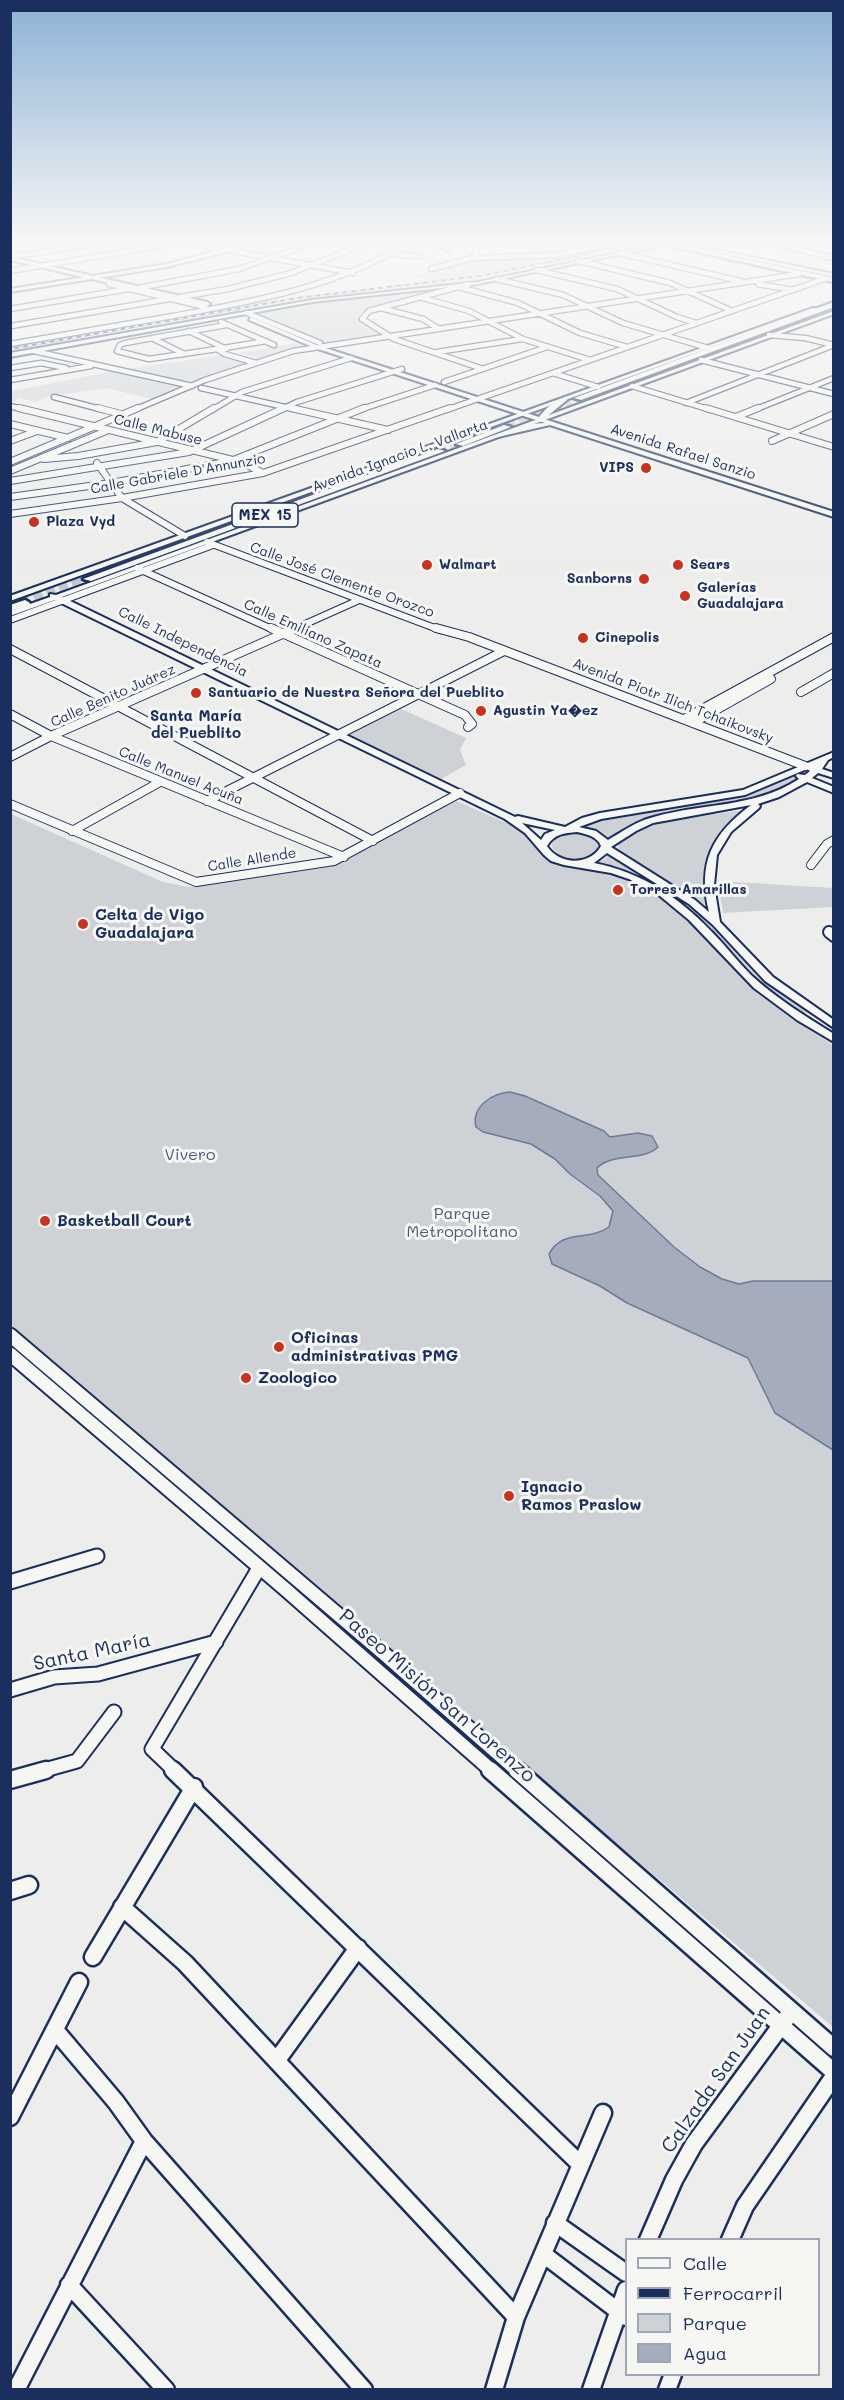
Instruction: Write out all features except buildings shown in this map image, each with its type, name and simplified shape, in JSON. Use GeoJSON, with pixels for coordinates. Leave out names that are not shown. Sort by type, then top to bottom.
{"type":"FeatureCollection","features":[{"type":"Feature","properties":{"kind":"main road"},"geometry":{"type":"LineString","coordinates":[[337,352],[529,414]]}},
{"type":"Feature","properties":{"kind":"main road"},"geometry":{"type":"LineString","coordinates":[[349,352],[486,396],[529,414]]}},
{"type":"Feature","properties":{"kind":"main road","name":"Avenida Ignacio L. Vallarta"},"geometry":{"type":"LineString","coordinates":[[574,398],[633,382],[712,352]]}},
{"type":"Feature","properties":{"kind":"main road","name":"Avenida Ignacio L. Vallarta"},"geometry":{"type":"LineString","coordinates":[[574,398],[712,352]]}},
{"type":"Feature","properties":{"kind":"main road"},"geometry":{"type":"LineString","coordinates":[[633,382],[676,359]]}},
{"type":"Feature","properties":{"kind":"main road"},"geometry":{"type":"LineString","coordinates":[[544,417],[574,398]]}},
{"type":"Feature","properties":{"kind":"main road"},"geometry":{"type":"LineString","coordinates":[[562,412],[559,416],[566,425]]}},
{"type":"Feature","properties":{"kind":"main road"},"geometry":{"type":"LineString","coordinates":[[508,427],[529,414]]}},
{"type":"Feature","properties":{"kind":"main road","name":"Avenida Rafael Sanzio"},"geometry":{"type":"LineString","coordinates":[[529,414],[544,417],[834,515]]}},
{"type":"Feature","properties":{"kind":"main road"},"geometry":{"type":"LineString","coordinates":[[491,438],[531,426],[566,425]]}},
{"type":"Feature","properties":{"kind":"main road","name":"Avenida Rafael Sanzio"},"geometry":{"type":"LineString","coordinates":[[566,425],[834,508]]}},
{"type":"Feature","properties":{"kind":"main road","name":"Avenida Ignacio L. Vallarta"},"geometry":{"type":"LineString","coordinates":[[455,444],[508,427]]}},
{"type":"Feature","properties":{"kind":"main road","name":"Avenida Ignacio L. Vallarta"},"geometry":{"type":"LineString","coordinates":[[88,578],[440,450]]}},
{"type":"Feature","properties":{"kind":"main road","name":"Avenida Ignacio L. Vallarta"},"geometry":{"type":"LineString","coordinates":[[88,578],[440,450]]}},
{"type":"Feature","properties":{"kind":"main road"},"geometry":{"type":"LineString","coordinates":[[233,532],[298,503]]}},
{"type":"Feature","properties":{"kind":"main road"},"geometry":{"type":"LineString","coordinates":[[238,517],[268,511]]}},
{"type":"Feature","properties":{"kind":"street"},"geometry":{"type":"LineString","coordinates":[[10,355],[28,352]]}},
{"type":"Feature","properties":{"kind":"street"},"geometry":{"type":"LineString","coordinates":[[39,352],[192,386]]}},
{"type":"Feature","properties":{"kind":"street"},"geometry":{"type":"LineString","coordinates":[[118,352],[149,359],[198,352]]}},
{"type":"Feature","properties":{"kind":"street"},"geometry":{"type":"LineString","coordinates":[[180,352],[184,354]]}},
{"type":"Feature","properties":{"kind":"street"},"geometry":{"type":"LineString","coordinates":[[222,352],[263,363]]}},
{"type":"Feature","properties":{"kind":"street"},"geometry":{"type":"LineString","coordinates":[[231,352],[263,363]]}},
{"type":"Feature","properties":{"kind":"street"},"geometry":{"type":"LineString","coordinates":[[138,416],[290,352]]}},
{"type":"Feature","properties":{"kind":"street"},"geometry":{"type":"LineString","coordinates":[[10,462],[192,386],[263,363],[309,352]]}},
{"type":"Feature","properties":{"kind":"street"},"geometry":{"type":"LineString","coordinates":[[432,353],[438,352]]}},
{"type":"Feature","properties":{"kind":"street"},"geometry":{"type":"LineString","coordinates":[[444,382],[533,352]]}},
{"type":"Feature","properties":{"kind":"street"},"geometry":{"type":"LineString","coordinates":[[565,352],[591,360]]}},
{"type":"Feature","properties":{"kind":"street","name":"Calle Gabriele D'Annunzio"},"geometry":{"type":"LineString","coordinates":[[10,514],[122,498],[263,473],[613,352]]}},
{"type":"Feature","properties":{"kind":"street","name":"Avenida Ignacio L. Vallarta"},"geometry":{"type":"LineString","coordinates":[[10,614],[16,604],[39,589],[140,569],[210,544],[220,537],[529,414],[696,352]]}},
{"type":"Feature","properties":{"kind":"street","name":"Avenida Ignacio L. Vallarta"},"geometry":{"type":"LineString","coordinates":[[16,604],[60,599],[88,578],[185,536],[455,444],[491,438],[508,427],[562,412],[633,382],[723,352]]}},
{"type":"Feature","properties":{"kind":"street"},"geometry":{"type":"LineString","coordinates":[[685,403],[814,352]]}},
{"type":"Feature","properties":{"kind":"street"},"geometry":{"type":"LineString","coordinates":[[432,353],[483,369]]}},
{"type":"Feature","properties":{"kind":"street"},"geometry":{"type":"LineString","coordinates":[[39,459],[91,454],[157,442],[251,388],[351,358]]}},
{"type":"Feature","properties":{"kind":"street"},"geometry":{"type":"LineString","coordinates":[[701,360],[834,394]]}},
{"type":"Feature","properties":{"kind":"street"},"geometry":{"type":"LineString","coordinates":[[10,368],[40,363],[71,369]]}},
{"type":"Feature","properties":{"kind":"street"},"geometry":{"type":"LineString","coordinates":[[10,380],[94,364]]}},
{"type":"Feature","properties":{"kind":"street"},"geometry":{"type":"LineString","coordinates":[[10,481],[195,451],[285,407],[402,369]]}},
{"type":"Feature","properties":{"kind":"street"},"geometry":{"type":"LineString","coordinates":[[553,373],[598,387]]}},
{"type":"Feature","properties":{"kind":"street"},"geometry":{"type":"LineString","coordinates":[[736,417],[834,378]]}},
{"type":"Feature","properties":{"kind":"street"},"geometry":{"type":"LineString","coordinates":[[633,382],[685,403],[834,447]]}},
{"type":"Feature","properties":{"kind":"street"},"geometry":{"type":"LineString","coordinates":[[10,497],[111,483],[233,460],[336,418],[435,385]]}},
{"type":"Feature","properties":{"kind":"street"},"geometry":{"type":"LineString","coordinates":[[201,388],[388,430]]}},
{"type":"Feature","properties":{"kind":"street"},"geometry":{"type":"LineString","coordinates":[[54,397],[124,415]]}},
{"type":"Feature","properties":{"kind":"street"},"geometry":{"type":"LineString","coordinates":[[574,398],[569,401],[575,403],[592,401]]}},
{"type":"Feature","properties":{"kind":"street","name":"Calle Mabuse"},"geometry":{"type":"LineString","coordinates":[[10,406],[233,460],[263,473]]}},
{"type":"Feature","properties":{"kind":"street"},"geometry":{"type":"LineString","coordinates":[[772,441],[834,414]]}},
{"type":"Feature","properties":{"kind":"street"},"geometry":{"type":"LineString","coordinates":[[10,424],[68,438]]}},
{"type":"Feature","properties":{"kind":"street"},"geometry":{"type":"LineString","coordinates":[[10,471],[118,425]]}},
{"type":"Feature","properties":{"kind":"street"},"geometry":{"type":"LineString","coordinates":[[10,441],[37,430]]}},
{"type":"Feature","properties":{"kind":"street"},"geometry":{"type":"LineString","coordinates":[[91,454],[122,498],[185,536]]}},
{"type":"Feature","properties":{"kind":"street"},"geometry":{"type":"LineString","coordinates":[[22,479],[28,489]]}},
{"type":"Feature","properties":{"kind":"street","name":"Calle José Clemente Orozco"},"geometry":{"type":"LineString","coordinates":[[220,537],[219,542],[268,563],[459,631],[469,638]]}},
{"type":"Feature","properties":{"kind":"street","name":"Calle José Clemente Orozco"},"geometry":{"type":"LineString","coordinates":[[210,544],[504,651]]}},
{"type":"Feature","properties":{"kind":"street"},"geometry":{"type":"LineString","coordinates":[[10,620],[140,569]]}},
{"type":"Feature","properties":{"kind":"street","name":"Calle Emiliano Zapata"},"geometry":{"type":"LineString","coordinates":[[140,569],[465,715],[472,724],[468,727]]}},
{"type":"Feature","properties":{"kind":"street","name":"Calle Independencia"},"geometry":{"type":"LineString","coordinates":[[39,589],[508,817],[528,831],[550,856],[557,860],[576,863]]}},
{"type":"Feature","properties":{"kind":"street","name":"Calle Benito Juárez"},"geometry":{"type":"LineString","coordinates":[[10,757],[51,736],[359,600]]}},
{"type":"Feature","properties":{"kind":"street"},"geometry":{"type":"LineString","coordinates":[[684,719],[834,637]]}},
{"type":"Feature","properties":{"kind":"street"},"geometry":{"type":"LineString","coordinates":[[693,723],[834,645]]}},
{"type":"Feature","properties":{"kind":"street"},"geometry":{"type":"LineString","coordinates":[[10,649],[373,841]]}},
{"type":"Feature","properties":{"kind":"street"},"geometry":{"type":"LineString","coordinates":[[207,801],[504,651]]}},
{"type":"Feature","properties":{"kind":"street","name":"Avenida Piotr Ilich Tchaikovsky"},"geometry":{"type":"LineString","coordinates":[[504,651],[834,776]]}},
{"type":"Feature","properties":{"kind":"street"},"geometry":{"type":"LineString","coordinates":[[801,692],[834,674]]}},
{"type":"Feature","properties":{"kind":"street","name":"Calle Manuel Acuña"},"geometry":{"type":"LineString","coordinates":[[10,714],[51,736],[344,857]]}},
{"type":"Feature","properties":{"kind":"street"},"geometry":{"type":"LineString","coordinates":[[542,846],[548,836],[585,820],[745,792],[834,754]]}},
{"type":"Feature","properties":{"kind":"street"},"geometry":{"type":"LineString","coordinates":[[716,922],[708,885],[712,854],[718,841],[729,827],[762,802],[806,779],[824,760]]}},
{"type":"Feature","properties":{"kind":"street"},"geometry":{"type":"LineString","coordinates":[[790,772],[834,790]]}},
{"type":"Feature","properties":{"kind":"street"},"geometry":{"type":"LineString","coordinates":[[72,831],[160,782]]}},
{"type":"Feature","properties":{"kind":"street","name":"Calle Allende"},"geometry":{"type":"LineString","coordinates":[[10,804],[196,882],[334,861],[460,793]]}},
{"type":"Feature","properties":{"kind":"street"},"geometry":{"type":"LineString","coordinates":[[576,863],[596,859],[606,847],[647,822],[762,802]]}},
{"type":"Feature","properties":{"kind":"street","name":"Calle Independencia"},"geometry":{"type":"LineString","coordinates":[[508,817],[593,833],[604,841],[606,847]]}},
{"type":"Feature","properties":{"kind":"street"},"geometry":{"type":"LineString","coordinates":[[811,865],[827,844],[834,840]]}},
{"type":"Feature","properties":{"kind":"street"},"geometry":{"type":"LineString","coordinates":[[606,847],[692,902],[716,922],[768,979],[814,1014],[834,1025]]}},
{"type":"Feature","properties":{"kind":"street"},"geometry":{"type":"LineString","coordinates":[[576,863],[622,871],[663,893],[707,932],[749,978],[803,1019],[834,1039]]}},
{"type":"Feature","properties":{"kind":"street"},"geometry":{"type":"LineString","coordinates":[[803,1019],[814,1014]]}},
{"type":"Feature","properties":{"kind":"street","name":"Paseo Misión San Lorenzo"},"geometry":{"type":"LineString","coordinates":[[10,1335],[381,1651],[834,2048]]}},
{"type":"Feature","properties":{"kind":"street","name":"Paseo Misión San Lorenzo"},"geometry":{"type":"LineString","coordinates":[[10,1354],[629,1891],[834,2074]]}},
{"type":"Feature","properties":{"kind":"street"},"geometry":{"type":"LineString","coordinates":[[10,1582],[97,1556]]}},
{"type":"Feature","properties":{"kind":"street"},"geometry":{"type":"LineString","coordinates":[[259,1568],[153,1749],[580,2164]]}},
{"type":"Feature","properties":{"kind":"street","name":"Santa María"},"geometry":{"type":"LineString","coordinates":[[10,1690],[54,1677],[98,1674],[216,1642]]}},
{"type":"Feature","properties":{"kind":"street"},"geometry":{"type":"LineString","coordinates":[[10,1780],[77,1761],[114,1712]]}},
{"type":"Feature","properties":{"kind":"street"},"geometry":{"type":"LineString","coordinates":[[93,1957],[194,1787]]}},
{"type":"Feature","properties":{"kind":"street"},"geometry":{"type":"LineString","coordinates":[[10,1891],[29,1885]]}},
{"type":"Feature","properties":{"kind":"street"},"geometry":{"type":"LineString","coordinates":[[122,1907],[185,1963],[516,2317]]}},
{"type":"Feature","properties":{"kind":"street"},"geometry":{"type":"LineString","coordinates":[[276,2060],[358,1948]]}},
{"type":"Feature","properties":{"kind":"street"},"geometry":{"type":"LineString","coordinates":[[10,2117],[79,1982]]}},
{"type":"Feature","properties":{"kind":"street","name":"Calzada San Juan"},"geometry":{"type":"LineString","coordinates":[[649,2238],[674,2180],[694,2144],[791,2012]]}},
{"type":"Feature","properties":{"kind":"street"},"geometry":{"type":"LineString","coordinates":[[55,2030],[116,2102],[144,2141],[364,2390]]}},
{"type":"Feature","properties":{"kind":"street"},"geometry":{"type":"LineString","coordinates":[[731,2238],[745,2205],[834,2074]]}},
{"type":"Feature","properties":{"kind":"street"},"geometry":{"type":"LineString","coordinates":[[494,2390],[516,2317],[603,2113]]}},
{"type":"Feature","properties":{"kind":"street"},"geometry":{"type":"LineString","coordinates":[[16,2390],[144,2141]]}},
{"type":"Feature","properties":{"kind":"street"},"geometry":{"type":"LineString","coordinates":[[555,2223],[625,2272]]}},
{"type":"Feature","properties":{"kind":"street"},"geometry":{"type":"LineString","coordinates":[[543,2254],[623,2314],[591,2390]]}},
{"type":"Feature","properties":{"kind":"street"},"geometry":{"type":"LineString","coordinates":[[69,2285],[166,2390]]}},
{"type":"Feature","properties":{"kind":"green space"},"geometry":{"type":"Polygon","coordinates":[[[244,352],[285,352],[260,359],[238,353],[244,352]]]}},
{"type":"Feature","properties":{"kind":"green space"},"geometry":{"type":"Polygon","coordinates":[[[223,355],[251,363],[193,384],[126,369],[223,355]]]}},
{"type":"Feature","properties":{"kind":"green space"},"geometry":{"type":"Polygon","coordinates":[[[114,371],[187,386],[155,400],[106,388],[47,397],[35,402],[20,398],[11,402],[11,391],[114,371]]]}},
{"type":"Feature","properties":{"kind":"green space"},"geometry":{"type":"Polygon","coordinates":[[[397,707],[466,738],[460,750],[466,765],[441,779],[345,733],[397,707]]]}},
{"type":"Feature","properties":{"kind":"green space"},"geometry":{"type":"Polygon","coordinates":[[[790,775],[799,779],[771,795],[721,806],[672,811],[641,819],[609,841],[600,833],[576,826],[632,813],[719,800],[762,790],[790,775]]]}},
{"type":"Feature","properties":{"kind":"green space","name":"Parque Metropolitano"},"geometry":{"type":"Polygon","coordinates":[[[457,801],[524,831],[546,858],[556,864],[572,868],[605,869],[630,878],[653,892],[700,930],[753,989],[793,1020],[833,1045],[833,2027],[11,1329],[11,814],[163,882],[189,887],[338,863],[457,801]]]}},
{"type":"Feature","properties":{"kind":"green space"},"geometry":{"type":"Polygon","coordinates":[[[744,810],[722,831],[710,852],[706,876],[707,906],[618,851],[619,844],[644,828],[666,821],[744,810]]]}},
{"type":"Feature","properties":{"kind":"green space"},"geometry":{"type":"Polygon","coordinates":[[[574,833],[589,836],[598,843],[597,852],[585,858],[572,859],[554,851],[551,845],[555,838],[574,833]]]}},
{"type":"Feature","properties":{"kind":"green space"},"geometry":{"type":"Polygon","coordinates":[[[609,854],[690,902],[714,924],[740,956],[765,980],[808,1012],[804,1014],[760,982],[684,904],[645,879],[615,866],[595,862],[605,859],[609,854]]]}},
{"type":"Feature","properties":{"kind":"green space"},"geometry":{"type":"Polygon","coordinates":[[[718,881],[833,888],[833,907],[723,913],[718,881]]]}},
{"type":"Feature","properties":{"kind":"water"},"geometry":{"type":"Polygon","coordinates":[[[510,1092],[525,1096],[604,1131],[610,1137],[638,1133],[652,1136],[658,1147],[652,1152],[611,1160],[597,1168],[598,1175],[674,1247],[700,1267],[722,1279],[739,1284],[753,1281],[833,1281],[833,1450],[775,1413],[748,1358],[627,1303],[600,1286],[552,1264],[549,1254],[555,1246],[569,1238],[593,1234],[609,1227],[613,1211],[600,1196],[570,1174],[555,1159],[531,1144],[483,1132],[476,1127],[475,1120],[480,1107],[490,1098],[510,1092]]]}},
{"type":"Feature","properties":{"kind":"tunnel"},"geometry":{"type":"LineString","coordinates":[[555,410],[582,400]]}},
{"type":"Feature","properties":{"kind":"tunnel"},"geometry":{"type":"LineString","coordinates":[[507,427],[559,408]]}},
{"type":"Feature","properties":{"kind":"tunnel"},"geometry":{"type":"LineString","coordinates":[[437,450],[456,442]]}},
{"type":"Feature","properties":{"kind":"tunnel"},"geometry":{"type":"LineString","coordinates":[[21,602],[85,577]]}},
{"type":"Feature","properties":{"kind":"place","name":"VIPS"},"geometry":{"type":"Point","coordinates":[646,468]}},
{"type":"Feature","properties":{"kind":"place","name":"Plaza Vyd"},"geometry":{"type":"Point","coordinates":[34,522]}},
{"type":"Feature","properties":{"kind":"place","name":"Walmart"},"geometry":{"type":"Point","coordinates":[427,565]}},
{"type":"Feature","properties":{"kind":"place","name":"Sears"},"geometry":{"type":"Point","coordinates":[678,565]}},
{"type":"Feature","properties":{"kind":"place","name":"Sanborns"},"geometry":{"type":"Point","coordinates":[644,579]}},
{"type":"Feature","properties":{"kind":"place","name":"Galerías Guadalajara"},"geometry":{"type":"Point","coordinates":[685,596]}},
{"type":"Feature","properties":{"kind":"place","name":"Cinepolis"},"geometry":{"type":"Point","coordinates":[583,638]}},
{"type":"Feature","properties":{"kind":"place","name":"Santuario de Nuestra Señora del Pueblito"},"geometry":{"type":"Point","coordinates":[196,693]}},
{"type":"Feature","properties":{"kind":"place","name":"Agustin Ya�ez"},"geometry":{"type":"Point","coordinates":[481,711]}},
{"type":"Feature","properties":{"kind":"place","name":"Torres Amarillas"},"geometry":{"type":"Point","coordinates":[618,890]}},
{"type":"Feature","properties":{"kind":"place","name":"Celta de Vigo Guadalajara"},"geometry":{"type":"Point","coordinates":[83,924]}},
{"type":"Feature","properties":{"kind":"place","name":"Basketball Court"},"geometry":{"type":"Point","coordinates":[45,1221]}},
{"type":"Feature","properties":{"kind":"place","name":"Oficinas administrativas PMG"},"geometry":{"type":"Point","coordinates":[279,1347]}},
{"type":"Feature","properties":{"kind":"place","name":"Zoologico"},"geometry":{"type":"Point","coordinates":[246,1378]}},
{"type":"Feature","properties":{"kind":"place","name":"Ignacio Ramos Praslow"},"geometry":{"type":"Point","coordinates":[509,1496]}},
{"type":"Feature","properties":{"kind":"district","name":"Santa María del Pueblito"},"geometry":{"type":"Point","coordinates":[196,724]}},
{"type":"Feature","properties":{"kind":"park label","name":"Vivero"},"geometry":{"type":"Point","coordinates":[190,1155]}}]}
